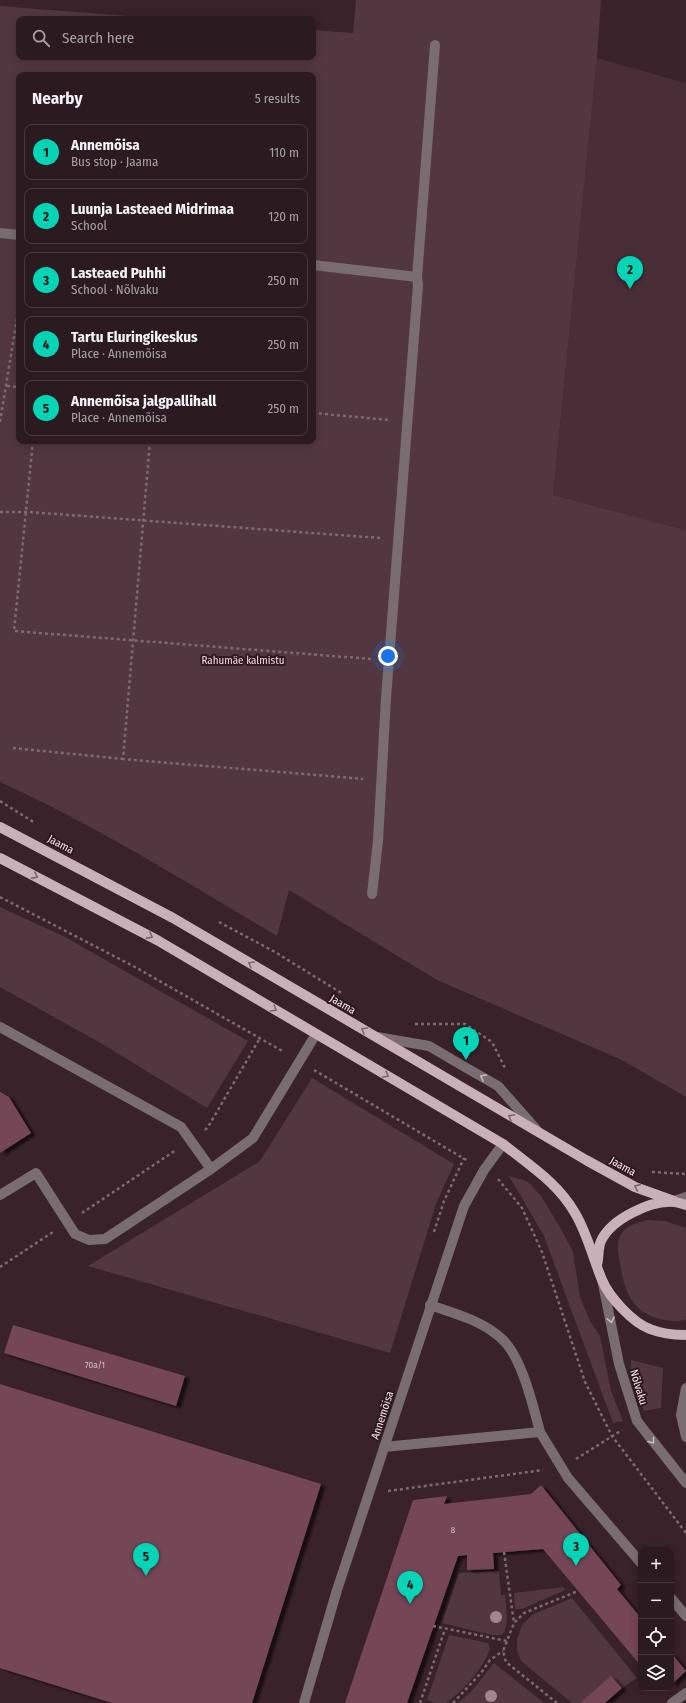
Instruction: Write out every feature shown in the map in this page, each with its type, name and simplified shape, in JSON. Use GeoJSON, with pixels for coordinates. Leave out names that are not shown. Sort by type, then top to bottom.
{"type":"FeatureCollection","features":[{"type":"Feature","properties":{"kind":"main road","name":"Jaama"},"geometry":{"type":"LineString","coordinates":[[0,827],[173,918],[540,1134],[635,1187],[686,1205]]}},
{"type":"Feature","properties":{"kind":"main road"},"geometry":{"type":"LineString","coordinates":[[0,858],[157,940],[503,1144],[556,1185],[575,1213],[598,1265],[603,1282],[616,1302],[638,1322],[649,1329],[669,1335],[686,1335]]}},
{"type":"Feature","properties":{"kind":"main road"},"geometry":{"type":"LineString","coordinates":[[598,1265],[601,1241],[612,1226],[630,1214],[648,1206],[674,1201]]}},
{"type":"Feature","properties":{"kind":"street"},"geometry":{"type":"LineString","coordinates":[[372,894],[378,841],[389,661],[417,277],[436,45]]}},
{"type":"Feature","properties":{"kind":"street"},"geometry":{"type":"LineString","coordinates":[[0,233],[16,235]]}},
{"type":"Feature","properties":{"kind":"street"},"geometry":{"type":"LineString","coordinates":[[316,264],[417,277]]}},
{"type":"Feature","properties":{"kind":"street"},"geometry":{"type":"LineString","coordinates":[[0,1027],[181,1127],[211,1169]]}},
{"type":"Feature","properties":{"kind":"street"},"geometry":{"type":"LineString","coordinates":[[0,1195],[36,1174],[75,1234],[89,1240],[105,1239],[211,1169],[253,1138],[316,1034]]}},
{"type":"Feature","properties":{"kind":"street"},"geometry":{"type":"LineString","coordinates":[[377,1037],[429,1046],[498,1086],[540,1134]]}},
{"type":"Feature","properties":{"kind":"street","name":"Annemõisa"},"geometry":{"type":"LineString","coordinates":[[304,1703],[337,1590],[430,1304],[464,1206],[484,1170],[503,1144]]}},
{"type":"Feature","properties":{"kind":"street"},"geometry":{"type":"LineString","coordinates":[[674,1201],[686,1197]]}},
{"type":"Feature","properties":{"kind":"street","name":"Nõlvaku"},"geometry":{"type":"LineString","coordinates":[[603,1282],[619,1364],[637,1421],[686,1483]]}},
{"type":"Feature","properties":{"kind":"street"},"geometry":{"type":"LineString","coordinates":[[430,1304],[479,1323],[503,1339],[518,1362],[540,1432],[568,1478],[638,1560]]}},
{"type":"Feature","properties":{"kind":"street"},"geometry":{"type":"LineString","coordinates":[[686,1388],[681,1415],[686,1437]]}},
{"type":"Feature","properties":{"kind":"street"},"geometry":{"type":"LineString","coordinates":[[384,1447],[540,1432]]}},
{"type":"Feature","properties":{"kind":"street"},"geometry":{"type":"LineString","coordinates":[[674,1602],[686,1616]]}},
{"type":"Feature","properties":{"kind":"street"},"geometry":{"type":"LineString","coordinates":[[672,1703],[686,1693]]}},
{"type":"Feature","properties":{"kind":"path"},"geometry":{"type":"LineString","coordinates":[[0,422],[16,326]]}},
{"type":"Feature","properties":{"kind":"path"},"geometry":{"type":"LineString","coordinates":[[7,386],[16,387]]}},
{"type":"Feature","properties":{"kind":"path"},"geometry":{"type":"LineString","coordinates":[[316,413],[407,421]]}},
{"type":"Feature","properties":{"kind":"path"},"geometry":{"type":"LineString","coordinates":[[33,444],[14,631],[389,661]]}},
{"type":"Feature","properties":{"kind":"path"},"geometry":{"type":"LineString","coordinates":[[123,759],[150,444]]}},
{"type":"Feature","properties":{"kind":"path"},"geometry":{"type":"LineString","coordinates":[[0,512],[27,512],[398,540]]}},
{"type":"Feature","properties":{"kind":"path"},"geometry":{"type":"LineString","coordinates":[[13,748],[381,781]]}},
{"type":"Feature","properties":{"kind":"path"},"geometry":{"type":"LineString","coordinates":[[0,801],[40,826]]}},
{"type":"Feature","properties":{"kind":"path"},"geometry":{"type":"LineString","coordinates":[[0,897],[135,967],[501,1181],[522,1208],[542,1252],[585,1382],[612,1436],[686,1533]]}},
{"type":"Feature","properties":{"kind":"path"},"geometry":{"type":"LineString","coordinates":[[213,919],[275,952],[349,998]]}},
{"type":"Feature","properties":{"kind":"path"},"geometry":{"type":"LineString","coordinates":[[412,1024],[465,1024],[492,1042],[508,1074]]}},
{"type":"Feature","properties":{"kind":"path"},"geometry":{"type":"LineString","coordinates":[[648,1171],[659,1174],[686,1174]]}},
{"type":"Feature","properties":{"kind":"path"},"geometry":{"type":"LineString","coordinates":[[0,1267],[68,1222]]}},
{"type":"Feature","properties":{"kind":"path"},"geometry":{"type":"LineString","coordinates":[[504,1552],[514,1622]]}},
{"type":"Feature","properties":{"kind":"path"},"geometry":{"type":"LineString","coordinates":[[453,1703],[481,1674],[490,1660],[503,1651],[514,1622],[524,1613],[578,1591]]}},
{"type":"Feature","properties":{"kind":"path"},"geometry":{"type":"LineString","coordinates":[[434,1626],[507,1641]]}},
{"type":"Feature","properties":{"kind":"path"},"geometry":{"type":"LineString","coordinates":[[421,1703],[445,1629]]}},
{"type":"Feature","properties":{"kind":"path"},"geometry":{"type":"LineString","coordinates":[[503,1651],[506,1662],[557,1703]]}},
{"type":"Feature","properties":{"kind":"shaded area"},"geometry":{"type":"Polygon","coordinates":[[[597,58],[686,83],[686,530],[553,495],[597,58]]]}},
{"type":"Feature","properties":{"kind":"green space","name":"Rahumäe kalmistu"},"geometry":{"type":"Polygon","coordinates":[[[356,0],[601,0],[597,58],[553,495],[686,530],[686,1097],[622,1060],[437,980],[289,890],[277,936],[106,836],[0,782],[0,6],[128,16],[16,16],[16,60],[316,60],[316,30],[353,33],[356,0]]]}},
{"type":"Feature","properties":{"kind":"green space"},"geometry":{"type":"Polygon","coordinates":[[[0,907],[65,937],[248,1041],[207,1108],[99,1042],[0,987],[0,907]]]}},
{"type":"Feature","properties":{"kind":"green space"},"geometry":{"type":"Polygon","coordinates":[[[312,1078],[454,1164],[436,1204],[390,1353],[88,1266],[260,1161],[312,1078]]]}},
{"type":"Feature","properties":{"kind":"green space"},"geometry":{"type":"Polygon","coordinates":[[[509,1176],[527,1181],[541,1196],[573,1252],[580,1297],[590,1321],[600,1336],[611,1391],[623,1421],[613,1423],[544,1236],[509,1176]]]}},
{"type":"Feature","properties":{"kind":"green space"},"geometry":{"type":"Polygon","coordinates":[[[648,1220],[665,1221],[686,1228],[686,1319],[684,1320],[665,1320],[645,1313],[632,1300],[624,1283],[618,1250],[620,1236],[628,1227],[648,1220]]]}},
{"type":"Feature","properties":{"kind":"green space"},"geometry":{"type":"Polygon","coordinates":[[[631,1360],[663,1368],[661,1408],[644,1411],[631,1373],[631,1360]]]}},
{"type":"Feature","properties":{"kind":"green space"},"geometry":{"type":"Polygon","coordinates":[[[499,1571],[501,1595],[505,1595],[507,1616],[506,1626],[502,1635],[492,1635],[442,1623],[459,1573],[499,1571]]]}},
{"type":"Feature","properties":{"kind":"green space"},"geometry":{"type":"Polygon","coordinates":[[[563,1587],[565,1590],[522,1609],[515,1609],[514,1593],[563,1587]]]}},
{"type":"Feature","properties":{"kind":"green space"},"geometry":{"type":"Polygon","coordinates":[[[572,1598],[637,1678],[622,1688],[611,1677],[580,1703],[572,1703],[521,1661],[517,1650],[517,1640],[522,1625],[532,1615],[572,1598]]]}},
{"type":"Feature","properties":{"kind":"green space"},"geometry":{"type":"Polygon","coordinates":[[[449,1635],[488,1643],[490,1649],[487,1657],[466,1686],[446,1703],[436,1703],[427,1700],[449,1635]]]}},
{"type":"Feature","properties":{"kind":"green space"},"geometry":{"type":"Polygon","coordinates":[[[494,1663],[544,1703],[458,1703],[471,1692],[494,1663]]]}},
{"type":"Feature","properties":{"kind":"building"},"geometry":{"type":"Polygon","coordinates":[[[0,1092],[9,1097],[31,1133],[0,1153],[0,1092]]]}},
{"type":"Feature","properties":{"kind":"building"},"geometry":{"type":"Polygon","coordinates":[[[13,1325],[185,1376],[176,1406],[4,1353],[13,1325]]]}},
{"type":"Feature","properties":{"kind":"building"},"geometry":{"type":"Polygon","coordinates":[[[0,1384],[321,1484],[252,1703],[112,1703],[0,1668],[0,1384]]]}},
{"type":"Feature","properties":{"kind":"building"},"geometry":{"type":"Polygon","coordinates":[[[541,1485],[621,1585],[617,1589],[638,1614],[638,1662],[543,1549],[493,1553],[494,1569],[467,1570],[467,1555],[458,1556],[407,1703],[345,1703],[413,1500],[447,1496],[444,1504],[531,1494],[541,1485]]]}},
{"type":"Feature","properties":{"kind":"building"},"geometry":{"type":"Polygon","coordinates":[[[674,1657],[686,1671],[674,1682],[674,1657]]]}},
{"type":"Feature","properties":{"kind":"building"},"geometry":{"type":"Polygon","coordinates":[[[611,1676],[622,1688],[605,1703],[580,1703],[611,1676]]]}},
{"type":"Feature","properties":{"kind":"place","name":"Luunja Lasteaed Midrimaa"},"geometry":{"type":"Point","coordinates":[630,289]}},
{"type":"Feature","properties":{"kind":"place","name":"Annemõisa"},"geometry":{"type":"Point","coordinates":[466,1060]}},
{"type":"Feature","properties":{"kind":"place","name":"Lasteaed Puhhi"},"geometry":{"type":"Point","coordinates":[576,1566]}},
{"type":"Feature","properties":{"kind":"place","name":"Annemõisa jalgpallihall"},"geometry":{"type":"Point","coordinates":[146,1576]}},
{"type":"Feature","properties":{"kind":"place","name":"Tartu Eluringikeskus"},"geometry":{"type":"Point","coordinates":[410,1604]}}]}
